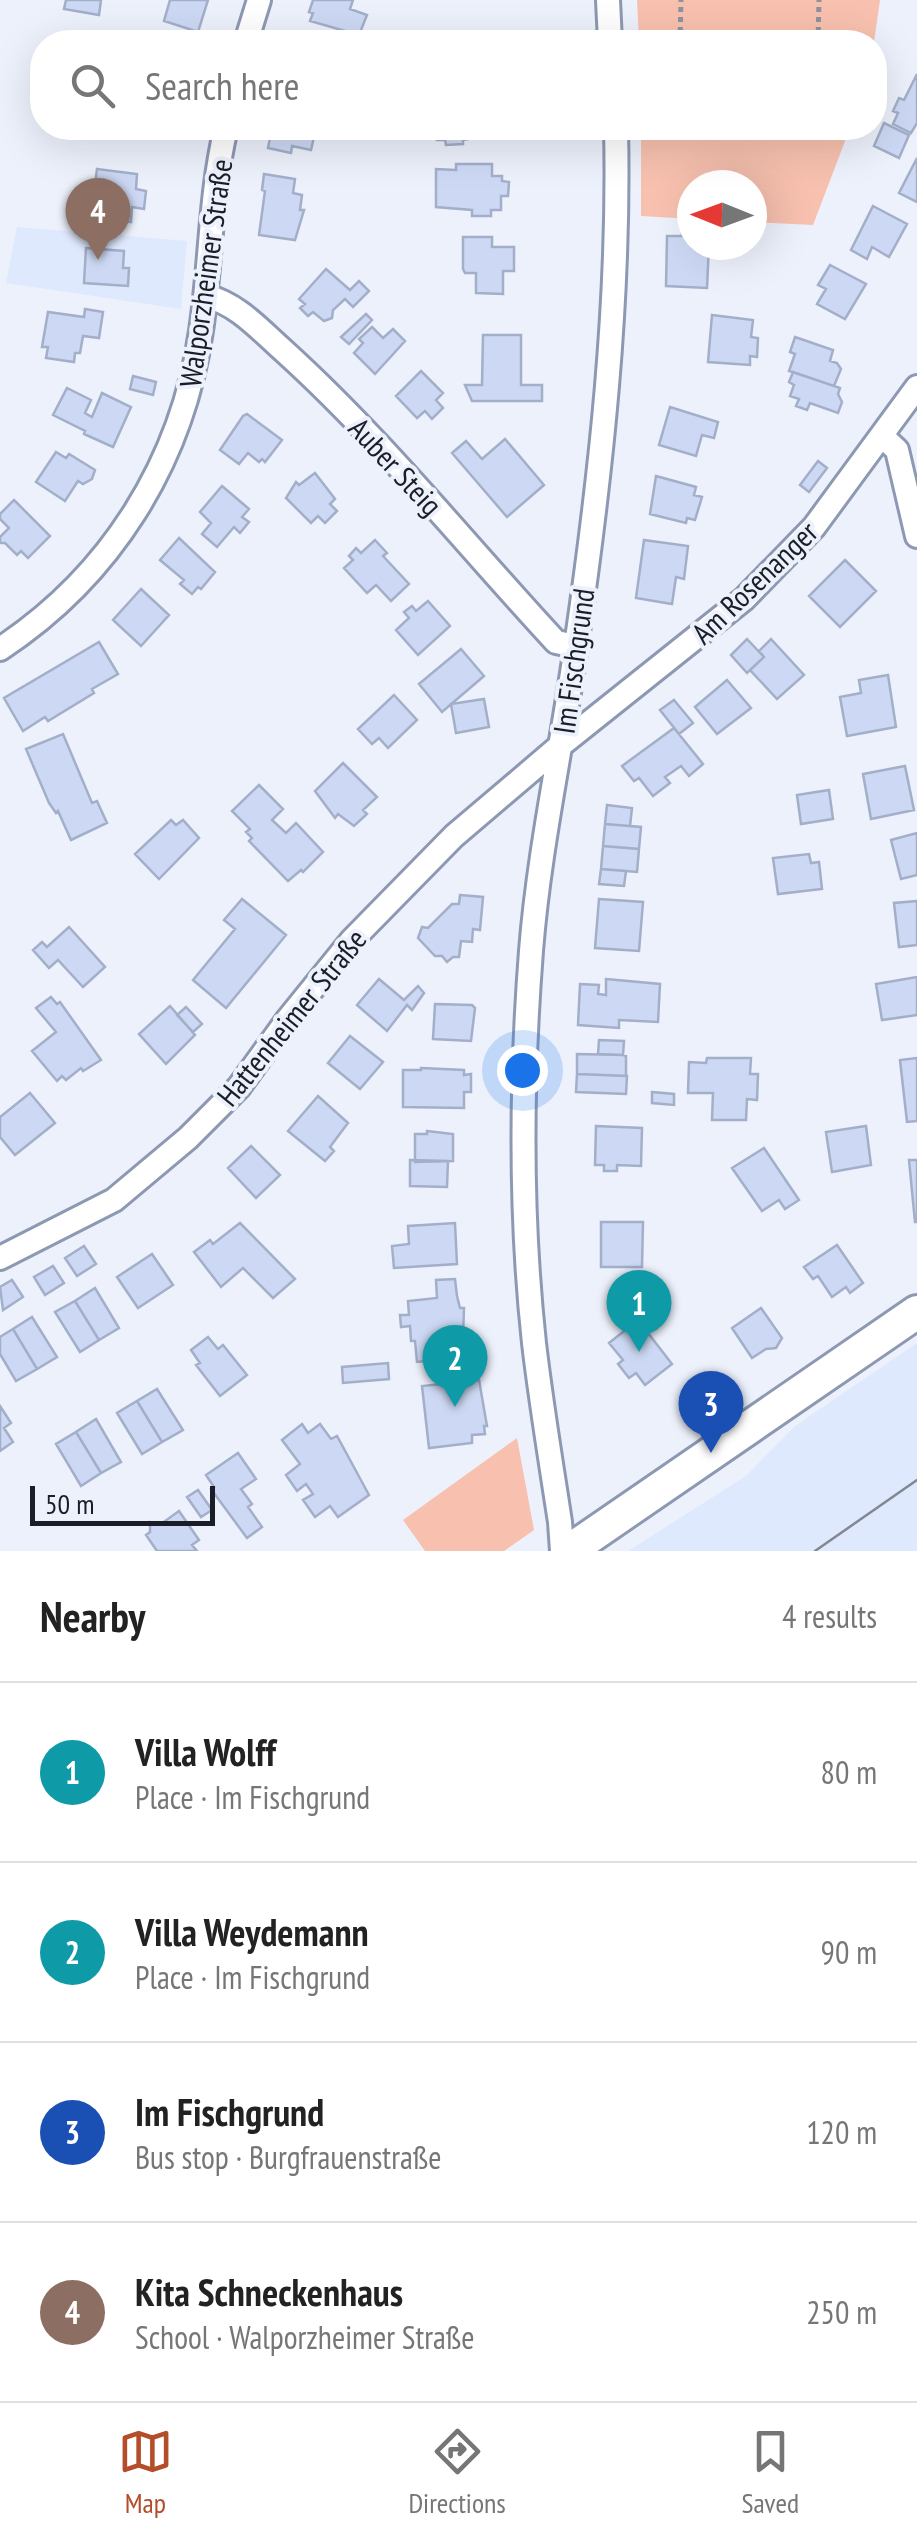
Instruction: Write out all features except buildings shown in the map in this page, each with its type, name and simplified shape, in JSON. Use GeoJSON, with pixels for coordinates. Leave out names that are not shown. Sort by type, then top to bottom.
{"type":"FeatureCollection","features":[{"type":"Feature","properties":{"kind":"street"},"geometry":{"type":"LineString","coordinates":[[249,30],[258,0]]}},
{"type":"Feature","properties":{"kind":"street"},"geometry":{"type":"LineString","coordinates":[[608,0],[609,30]]}},
{"type":"Feature","properties":{"kind":"street","name":"Walporzheimer Straße"},"geometry":{"type":"LineString","coordinates":[[0,648],[58,604],[104,557],[135,514],[172,447],[188,401],[206,296],[211,211],[224,140]]}},
{"type":"Feature","properties":{"kind":"street","name":"Im Fischgrund"},"geometry":{"type":"LineString","coordinates":[[566,1551],[533,1324],[525,1221],[531,948],[607,410],[616,222],[625,140]]}},
{"type":"Feature","properties":{"kind":"street","name":"Auber Steig"},"geometry":{"type":"LineString","coordinates":[[206,296],[227,301],[308,374],[409,477],[556,642],[576,646]]}},
{"type":"Feature","properties":{"kind":"street","name":"Am Rosenanger"},"geometry":{"type":"LineString","coordinates":[[560,745],[744,599],[814,527],[917,388]]}},
{"type":"Feature","properties":{"kind":"street"},"geometry":{"type":"LineString","coordinates":[[883,437],[897,450],[917,536]]}},
{"type":"Feature","properties":{"kind":"street","name":"Hattenheimer Straße"},"geometry":{"type":"LineString","coordinates":[[0,1258],[114,1200],[188,1138],[238,1087],[298,1006],[402,888],[454,836],[560,745]]}},
{"type":"Feature","properties":{"kind":"street"},"geometry":{"type":"LineString","coordinates":[[566,1551],[917,1312]]}},
{"type":"Feature","properties":{"kind":"path"},"geometry":{"type":"LineString","coordinates":[[680,30],[681,0]]}},
{"type":"Feature","properties":{"kind":"path"},"geometry":{"type":"LineString","coordinates":[[818,30],[819,0]]}},
{"type":"Feature","properties":{"kind":"shaded area"},"geometry":{"type":"Polygon","coordinates":[[[637,0],[880,0],[876,30],[638,30],[637,0]]]}},
{"type":"Feature","properties":{"kind":"shaded area"},"geometry":{"type":"Polygon","coordinates":[[[641,140],[845,140],[813,225],[767,223],[767,170],[677,170],[677,218],[641,216],[641,140]]]}},
{"type":"Feature","properties":{"kind":"shaded area"},"geometry":{"type":"Polygon","coordinates":[[[17,227],[187,241],[181,309],[6,283],[17,227]]]}},
{"type":"Feature","properties":{"kind":"shaded area"},"geometry":{"type":"Polygon","coordinates":[[[917,1343],[917,1551],[628,1551],[746,1476],[795,1426],[917,1343]]]}},
{"type":"Feature","properties":{"kind":"shaded area"},"geometry":{"type":"Polygon","coordinates":[[[517,1438],[534,1530],[504,1551],[425,1551],[403,1520],[517,1438]]]}},
{"type":"Feature","properties":{"kind":"tram line"},"geometry":{"type":"LineString","coordinates":[[815,1551],[917,1480]]}},
{"type":"Feature","properties":{"kind":"place","name":"Kita Schneckenhaus"},"geometry":{"type":"Point","coordinates":[98,260]}},
{"type":"Feature","properties":{"kind":"place","name":"Villa Wolff"},"geometry":{"type":"Point","coordinates":[639,1352]}},
{"type":"Feature","properties":{"kind":"place","name":"Villa Weydemann"},"geometry":{"type":"Point","coordinates":[455,1407]}},
{"type":"Feature","properties":{"kind":"place","name":"Im Fischgrund"},"geometry":{"type":"Point","coordinates":[711,1453]}}]}
